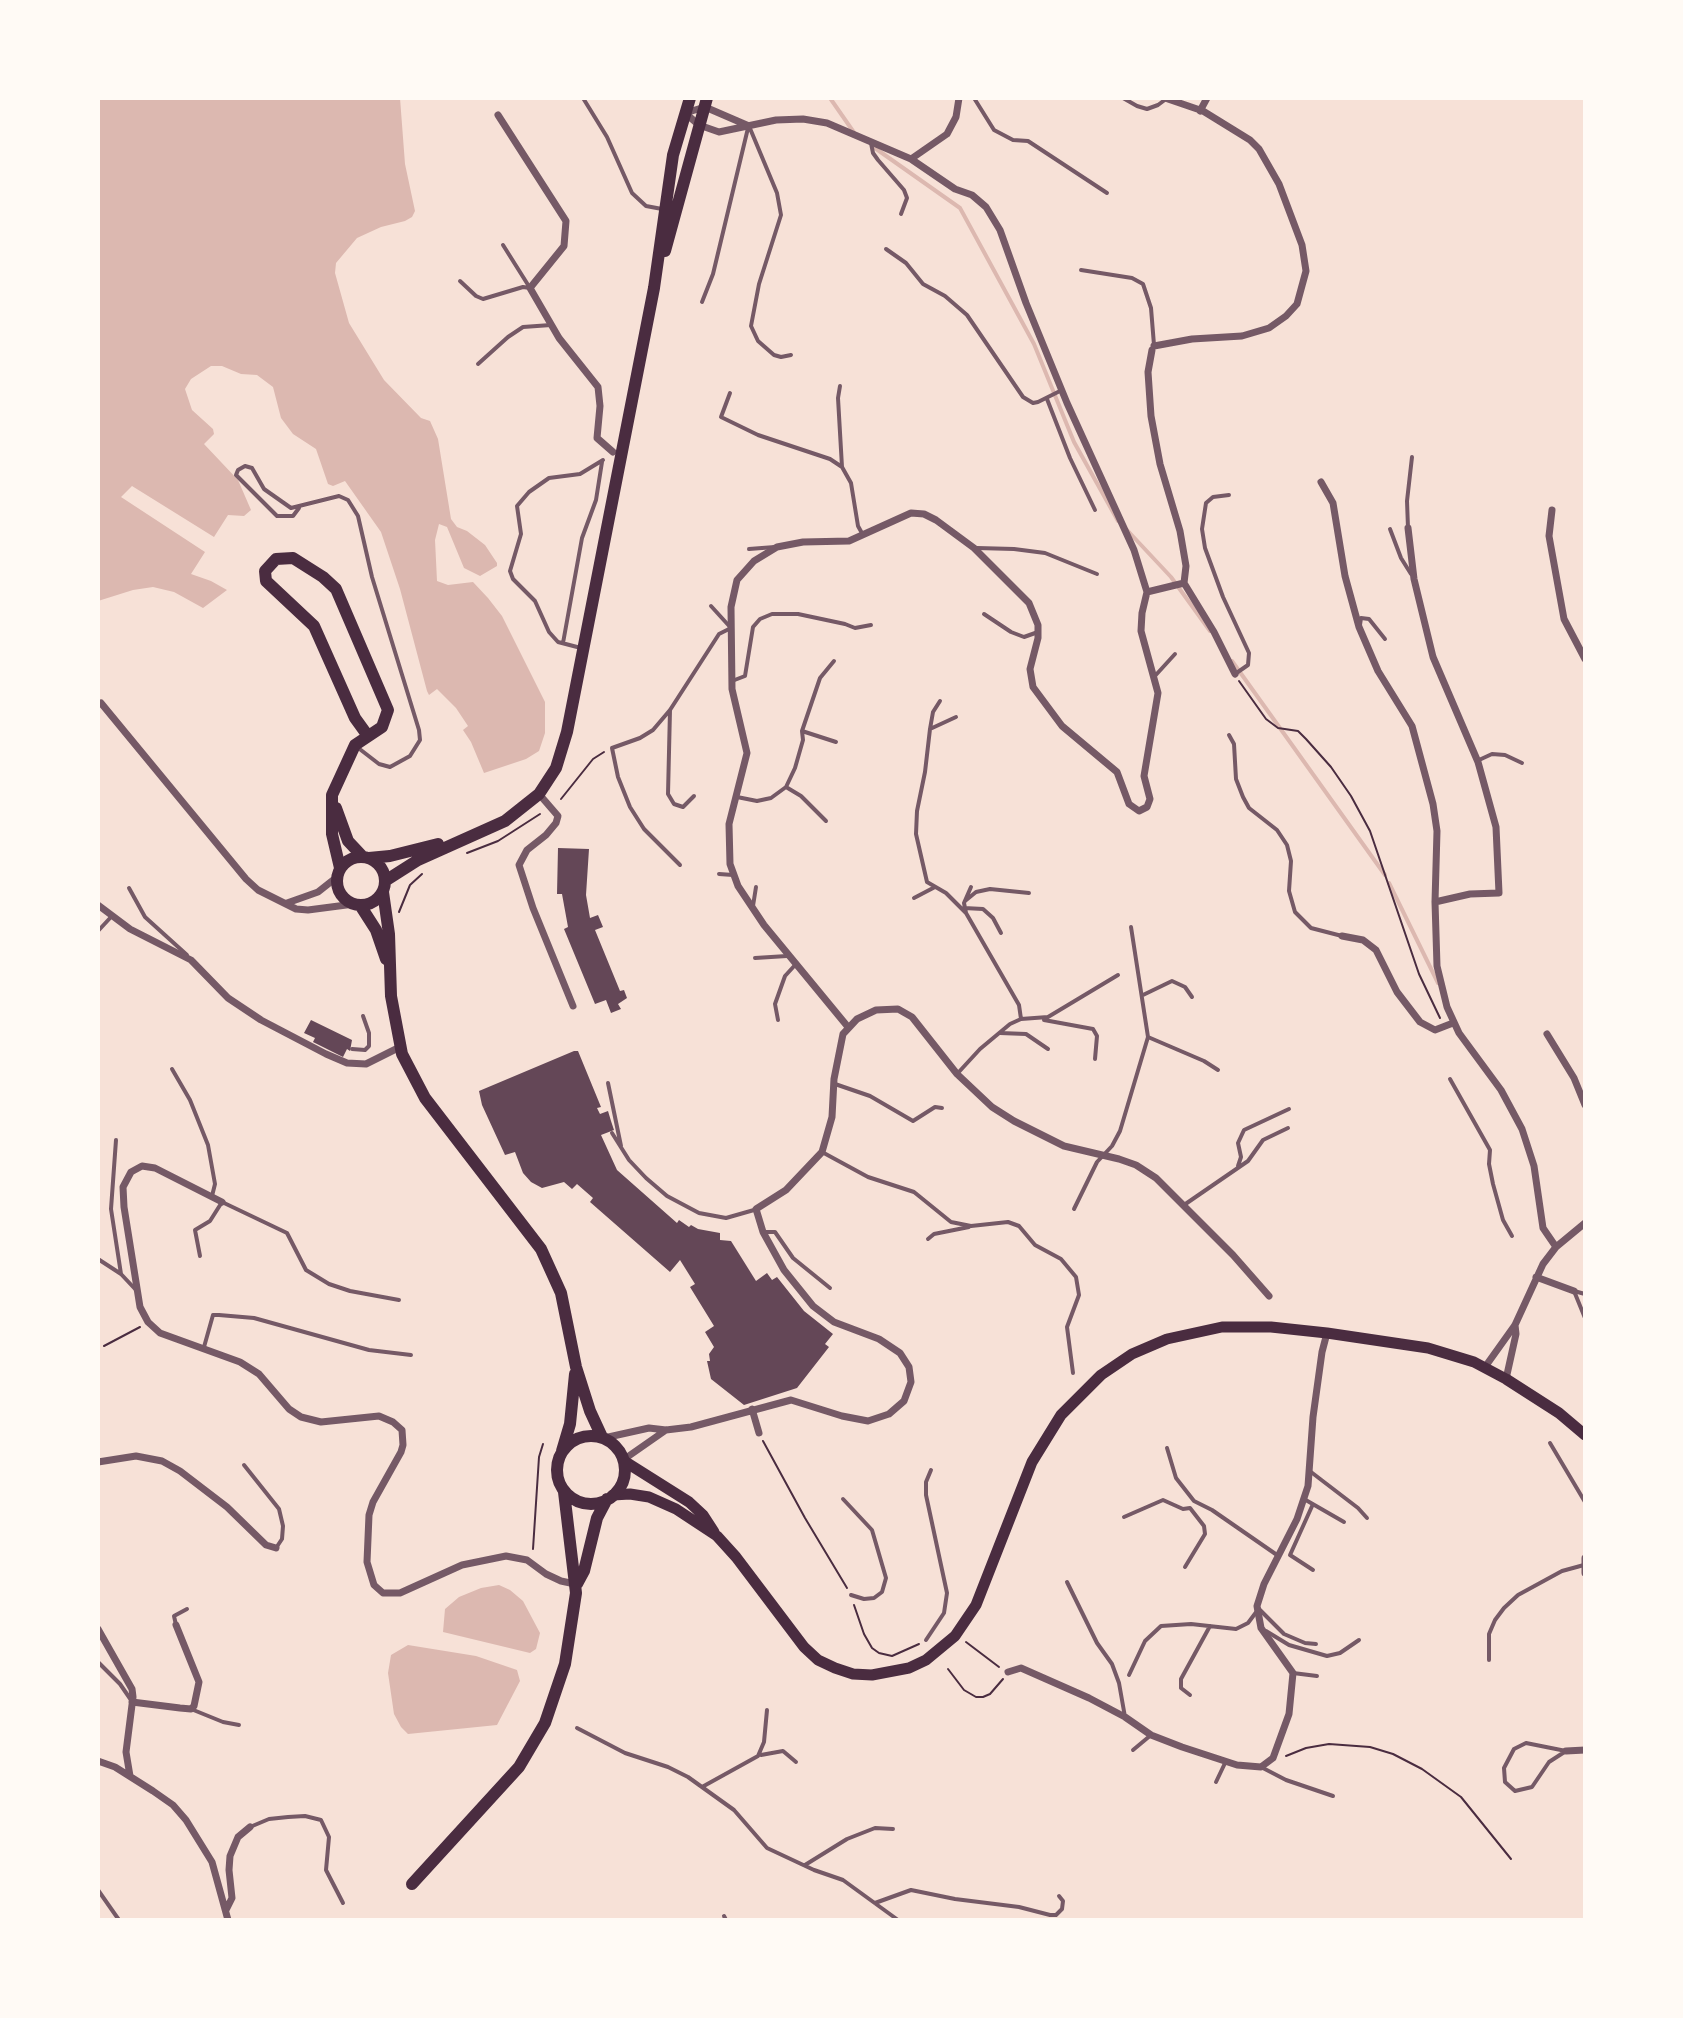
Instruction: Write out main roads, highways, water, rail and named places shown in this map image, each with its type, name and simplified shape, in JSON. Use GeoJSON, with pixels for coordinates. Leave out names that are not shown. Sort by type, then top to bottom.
{"type":"FeatureCollection","features":[{"type":"Feature","properties":{"kind":"main road"},"geometry":{"type":"LineString","coordinates":[[670,211],[673,155],[690,98]]}},
{"type":"Feature","properties":{"kind":"main road"},"geometry":{"type":"LineString","coordinates":[[357,905],[373,902],[384,887],[418,860],[505,821],[539,794],[556,768],[584,649],[670,211],[706,103]]}},
{"type":"Feature","properties":{"kind":"main road"},"geometry":{"type":"LineString","coordinates":[[368,736],[355,718],[314,626],[266,581],[265,571],[276,559],[293,558],[323,577],[339,595],[388,710],[382,727],[355,745],[332,795],[331,817],[340,893],[357,905],[376,930],[390,969]]}},
{"type":"Feature","properties":{"kind":"main road"},"geometry":{"type":"LineString","coordinates":[[337,784],[336,811],[341,827],[352,848],[379,865],[389,934],[391,996],[400,1047],[425,1098],[541,1249],[561,1293],[576,1367],[590,1411],[603,1438],[614,1445],[624,1460],[689,1502],[703,1515],[791,1633],[818,1660],[853,1674],[872,1675],[909,1668],[926,1660],[955,1636],[976,1605],[1016,1499],[1050,1431],[1073,1401],[1101,1375],[1149,1346],[1203,1330],[1241,1327],[1327,1333],[1428,1348],[1485,1367],[1559,1413],[1585,1435]]}},
{"type":"Feature","properties":{"kind":"main road"},"geometry":{"type":"LineString","coordinates":[[339,873],[350,860],[390,856],[461,840]]}},
{"type":"Feature","properties":{"kind":"main road"},"geometry":{"type":"LineString","coordinates":[[412,1884],[505,1784],[534,1745],[545,1723],[565,1664],[577,1584],[564,1492],[557,1472],[570,1424],[576,1367]]}},
{"type":"Feature","properties":{"kind":"main road"},"geometry":{"type":"LineString","coordinates":[[562,1451],[578,1438],[603,1438]]}},
{"type":"Feature","properties":{"kind":"main road"},"geometry":{"type":"LineString","coordinates":[[577,1584],[584,1571],[597,1518],[623,1481],[624,1460]]}},
{"type":"Feature","properties":{"kind":"main road"},"geometry":{"type":"LineString","coordinates":[[564,1492],[574,1500],[587,1504],[630,1494],[657,1500],[717,1536]]}},
{"type":"Feature","properties":{"kind":"waterway"},"geometry":{"type":"LineString","coordinates":[[830,98],[855,134]]}},
{"type":"Feature","properties":{"kind":"waterway"},"geometry":{"type":"LineString","coordinates":[[872,146],[960,208],[1034,344],[1074,442],[1118,521]]}},
{"type":"Feature","properties":{"kind":"waterway"},"geometry":{"type":"LineString","coordinates":[[1127,530],[1171,577],[1210,631]]}},
{"type":"Feature","properties":{"kind":"waterway"},"geometry":{"type":"LineString","coordinates":[[1232,661],[1385,875]]}},
{"type":"Feature","properties":{"kind":"waterway"},"geometry":{"type":"LineString","coordinates":[[1389,883],[1438,983]]}}]}
